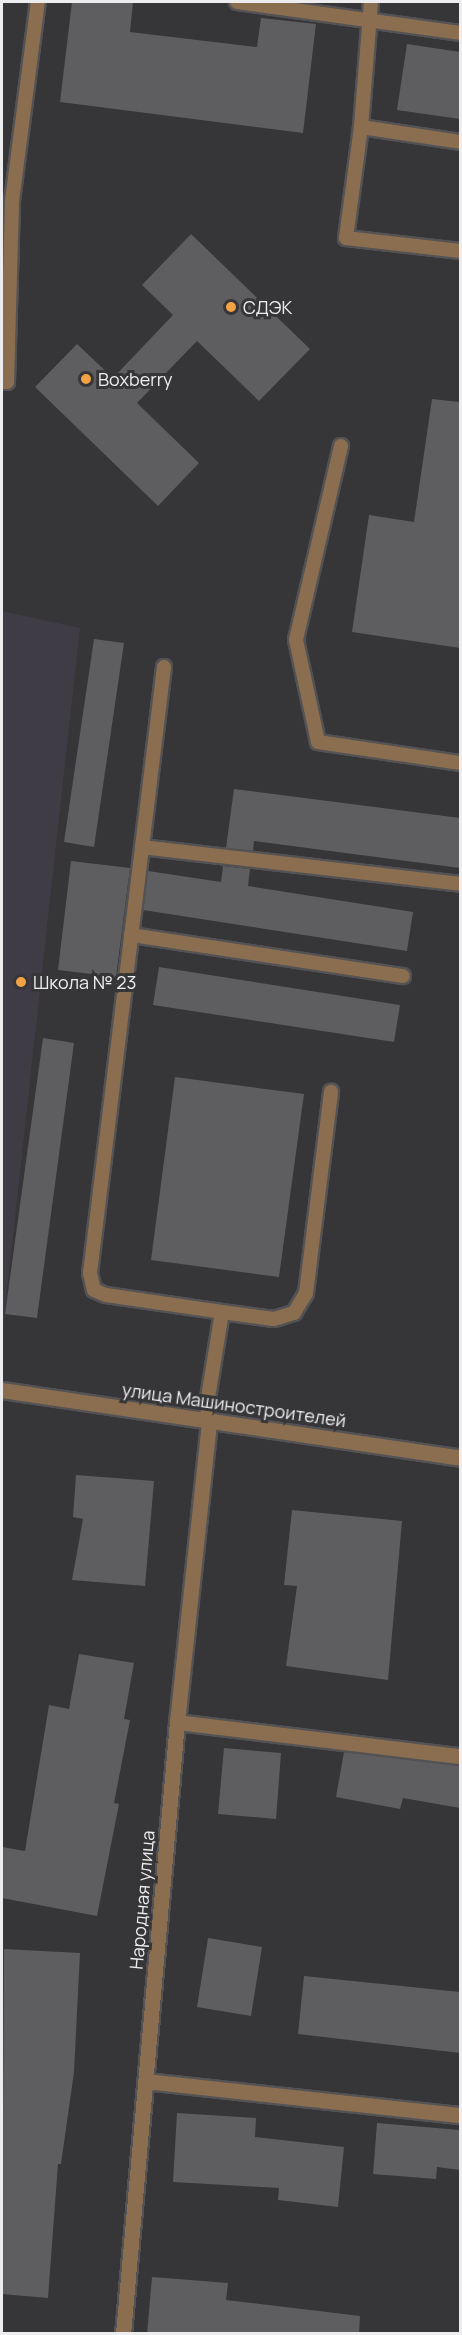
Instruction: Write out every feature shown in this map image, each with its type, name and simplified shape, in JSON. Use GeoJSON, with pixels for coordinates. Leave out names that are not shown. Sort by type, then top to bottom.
{"type":"FeatureCollection","features":[{"type":"Feature","properties":{"kind":"street","name":"улица Машиностроителей"},"geometry":{"type":"LineString","coordinates":[[2,1390],[460,1458]]}},
{"type":"Feature","properties":{"kind":"street","name":"Народная улица"},"geometry":{"type":"LineString","coordinates":[[123,2334],[177,1722],[209,1422]]}},
{"type":"Feature","properties":{"kind":"street"},"geometry":{"type":"LineString","coordinates":[[177,1722],[460,1756]]}},
{"type":"Feature","properties":{"kind":"street"},"geometry":{"type":"LineString","coordinates":[[146,2081],[460,2115]]}},
{"type":"Feature","properties":{"kind":"lane"},"geometry":{"type":"LineString","coordinates":[[2,381],[7,382],[12,201],[38,2]]}},
{"type":"Feature","properties":{"kind":"lane"},"geometry":{"type":"LineString","coordinates":[[237,2],[460,33]]}},
{"type":"Feature","properties":{"kind":"lane"},"geometry":{"type":"LineString","coordinates":[[371,2],[361,127],[346,238],[460,251]]}},
{"type":"Feature","properties":{"kind":"lane"},"geometry":{"type":"LineString","coordinates":[[361,127],[460,142]]}},
{"type":"Feature","properties":{"kind":"lane"},"geometry":{"type":"LineString","coordinates":[[341,446],[296,640],[318,742],[460,763]]}},
{"type":"Feature","properties":{"kind":"lane"},"geometry":{"type":"LineString","coordinates":[[164,667],[90,1273],[94,1290],[106,1295],[274,1319],[294,1313],[306,1293],[331,1092]]}},
{"type":"Feature","properties":{"kind":"lane"},"geometry":{"type":"LineString","coordinates":[[142,847],[460,884]]}},
{"type":"Feature","properties":{"kind":"lane"},"geometry":{"type":"LineString","coordinates":[[131,934],[404,976]]}},
{"type":"Feature","properties":{"kind":"lane"},"geometry":{"type":"LineString","coordinates":[[209,1422],[207,1404],[222,1312]]}},
{"type":"Feature","properties":{"kind":"shaded area","name":"Школа № 23"},"geometry":{"type":"Polygon","coordinates":[[[2,611],[80,628],[2,1336],[2,611]]]}},
{"type":"Feature","properties":{"kind":"building"},"geometry":{"type":"Polygon","coordinates":[[[72,2],[133,2],[130,32],[257,47],[261,18],[316,24],[303,133],[60,102],[72,2]]]}},
{"type":"Feature","properties":{"kind":"building"},"geometry":{"type":"Polygon","coordinates":[[[407,44],[460,52],[460,119],[397,110],[407,44]]]}},
{"type":"Feature","properties":{"kind":"building"},"geometry":{"type":"Polygon","coordinates":[[[191,234],[310,349],[259,401],[197,341],[137,403],[199,463],[158,506],[35,387],[77,344],[113,378],[173,315],[142,285],[191,234]]]}},
{"type":"Feature","properties":{"kind":"building"},"geometry":{"type":"Polygon","coordinates":[[[432,399],[460,402],[460,648],[352,632],[369,515],[414,522],[432,399]]]}},
{"type":"Feature","properties":{"kind":"building"},"geometry":{"type":"Polygon","coordinates":[[[94,639],[124,643],[94,847],[64,842],[94,639]]]}},
{"type":"Feature","properties":{"kind":"building"},"geometry":{"type":"Polygon","coordinates":[[[234,789],[460,818],[460,868],[254,841],[253,851],[226,848],[234,789]]]}},
{"type":"Feature","properties":{"kind":"building"},"geometry":{"type":"Polygon","coordinates":[[[71,861],[130,868],[116,977],[58,970],[71,861]]]}},
{"type":"Feature","properties":{"kind":"building"},"geometry":{"type":"Polygon","coordinates":[[[223,866],[250,869],[248,886],[413,912],[407,951],[143,910],[148,871],[221,882],[223,866]]]}},
{"type":"Feature","properties":{"kind":"building"},"geometry":{"type":"Polygon","coordinates":[[[159,967],[400,1005],[394,1042],[153,1005],[159,967]]]}},
{"type":"Feature","properties":{"kind":"building"},"geometry":{"type":"Polygon","coordinates":[[[43,1038],[74,1043],[37,1318],[5,1314],[43,1038]]]}},
{"type":"Feature","properties":{"kind":"building"},"geometry":{"type":"Polygon","coordinates":[[[175,1077],[304,1094],[279,1277],[151,1260],[175,1077]]]}},
{"type":"Feature","properties":{"kind":"building"},"geometry":{"type":"Polygon","coordinates":[[[76,1475],[154,1481],[145,1586],[72,1580],[83,1519],[73,1517],[76,1475]]]}},
{"type":"Feature","properties":{"kind":"building"},"geometry":{"type":"Polygon","coordinates":[[[292,1510],[402,1521],[388,1680],[286,1666],[297,1586],[284,1585],[292,1510]]]}},
{"type":"Feature","properties":{"kind":"building"},"geometry":{"type":"Polygon","coordinates":[[[79,1654],[134,1663],[124,1719],[130,1720],[114,1803],[119,1804],[97,1916],[2,1898],[2,1847],[25,1851],[49,1705],[69,1709],[79,1654]]]}},
{"type":"Feature","properties":{"kind":"building"},"geometry":{"type":"Polygon","coordinates":[[[224,1748],[281,1753],[276,1819],[218,1814],[224,1748]]]}},
{"type":"Feature","properties":{"kind":"building"},"geometry":{"type":"Polygon","coordinates":[[[344,1752],[460,1766],[460,1808],[403,1798],[400,1809],[336,1797],[344,1752]]]}},
{"type":"Feature","properties":{"kind":"building"},"geometry":{"type":"Polygon","coordinates":[[[208,1938],[262,1947],[251,2016],[197,2007],[208,1938]]]}},
{"type":"Feature","properties":{"kind":"building"},"geometry":{"type":"Polygon","coordinates":[[[4,1949],[80,1953],[74,2072],[61,2164],[58,2164],[48,2298],[2,2294],[4,1949]]]}},
{"type":"Feature","properties":{"kind":"building"},"geometry":{"type":"Polygon","coordinates":[[[304,1976],[460,1992],[460,2053],[298,2034],[304,1976]]]}},
{"type":"Feature","properties":{"kind":"building"},"geometry":{"type":"Polygon","coordinates":[[[177,2113],[256,2118],[255,2137],[344,2147],[338,2207],[278,2200],[279,2188],[173,2182],[177,2113]]]}},
{"type":"Feature","properties":{"kind":"building"},"geometry":{"type":"Polygon","coordinates":[[[377,2123],[460,2130],[460,2170],[437,2167],[436,2179],[373,2174],[377,2123]]]}},
{"type":"Feature","properties":{"kind":"building"},"geometry":{"type":"Polygon","coordinates":[[[152,2277],[228,2283],[226,2300],[360,2316],[359,2334],[147,2334],[152,2277]]]}},
{"type":"Feature","properties":{"kind":"place","name":"СДЭК"},"geometry":{"type":"Point","coordinates":[231,307]}},
{"type":"Feature","properties":{"kind":"place","name":"Boxberry"},"geometry":{"type":"Point","coordinates":[86,379]}},
{"type":"Feature","properties":{"kind":"place","name":"Школа № 23"},"geometry":{"type":"Point","coordinates":[21,982]}}]}
